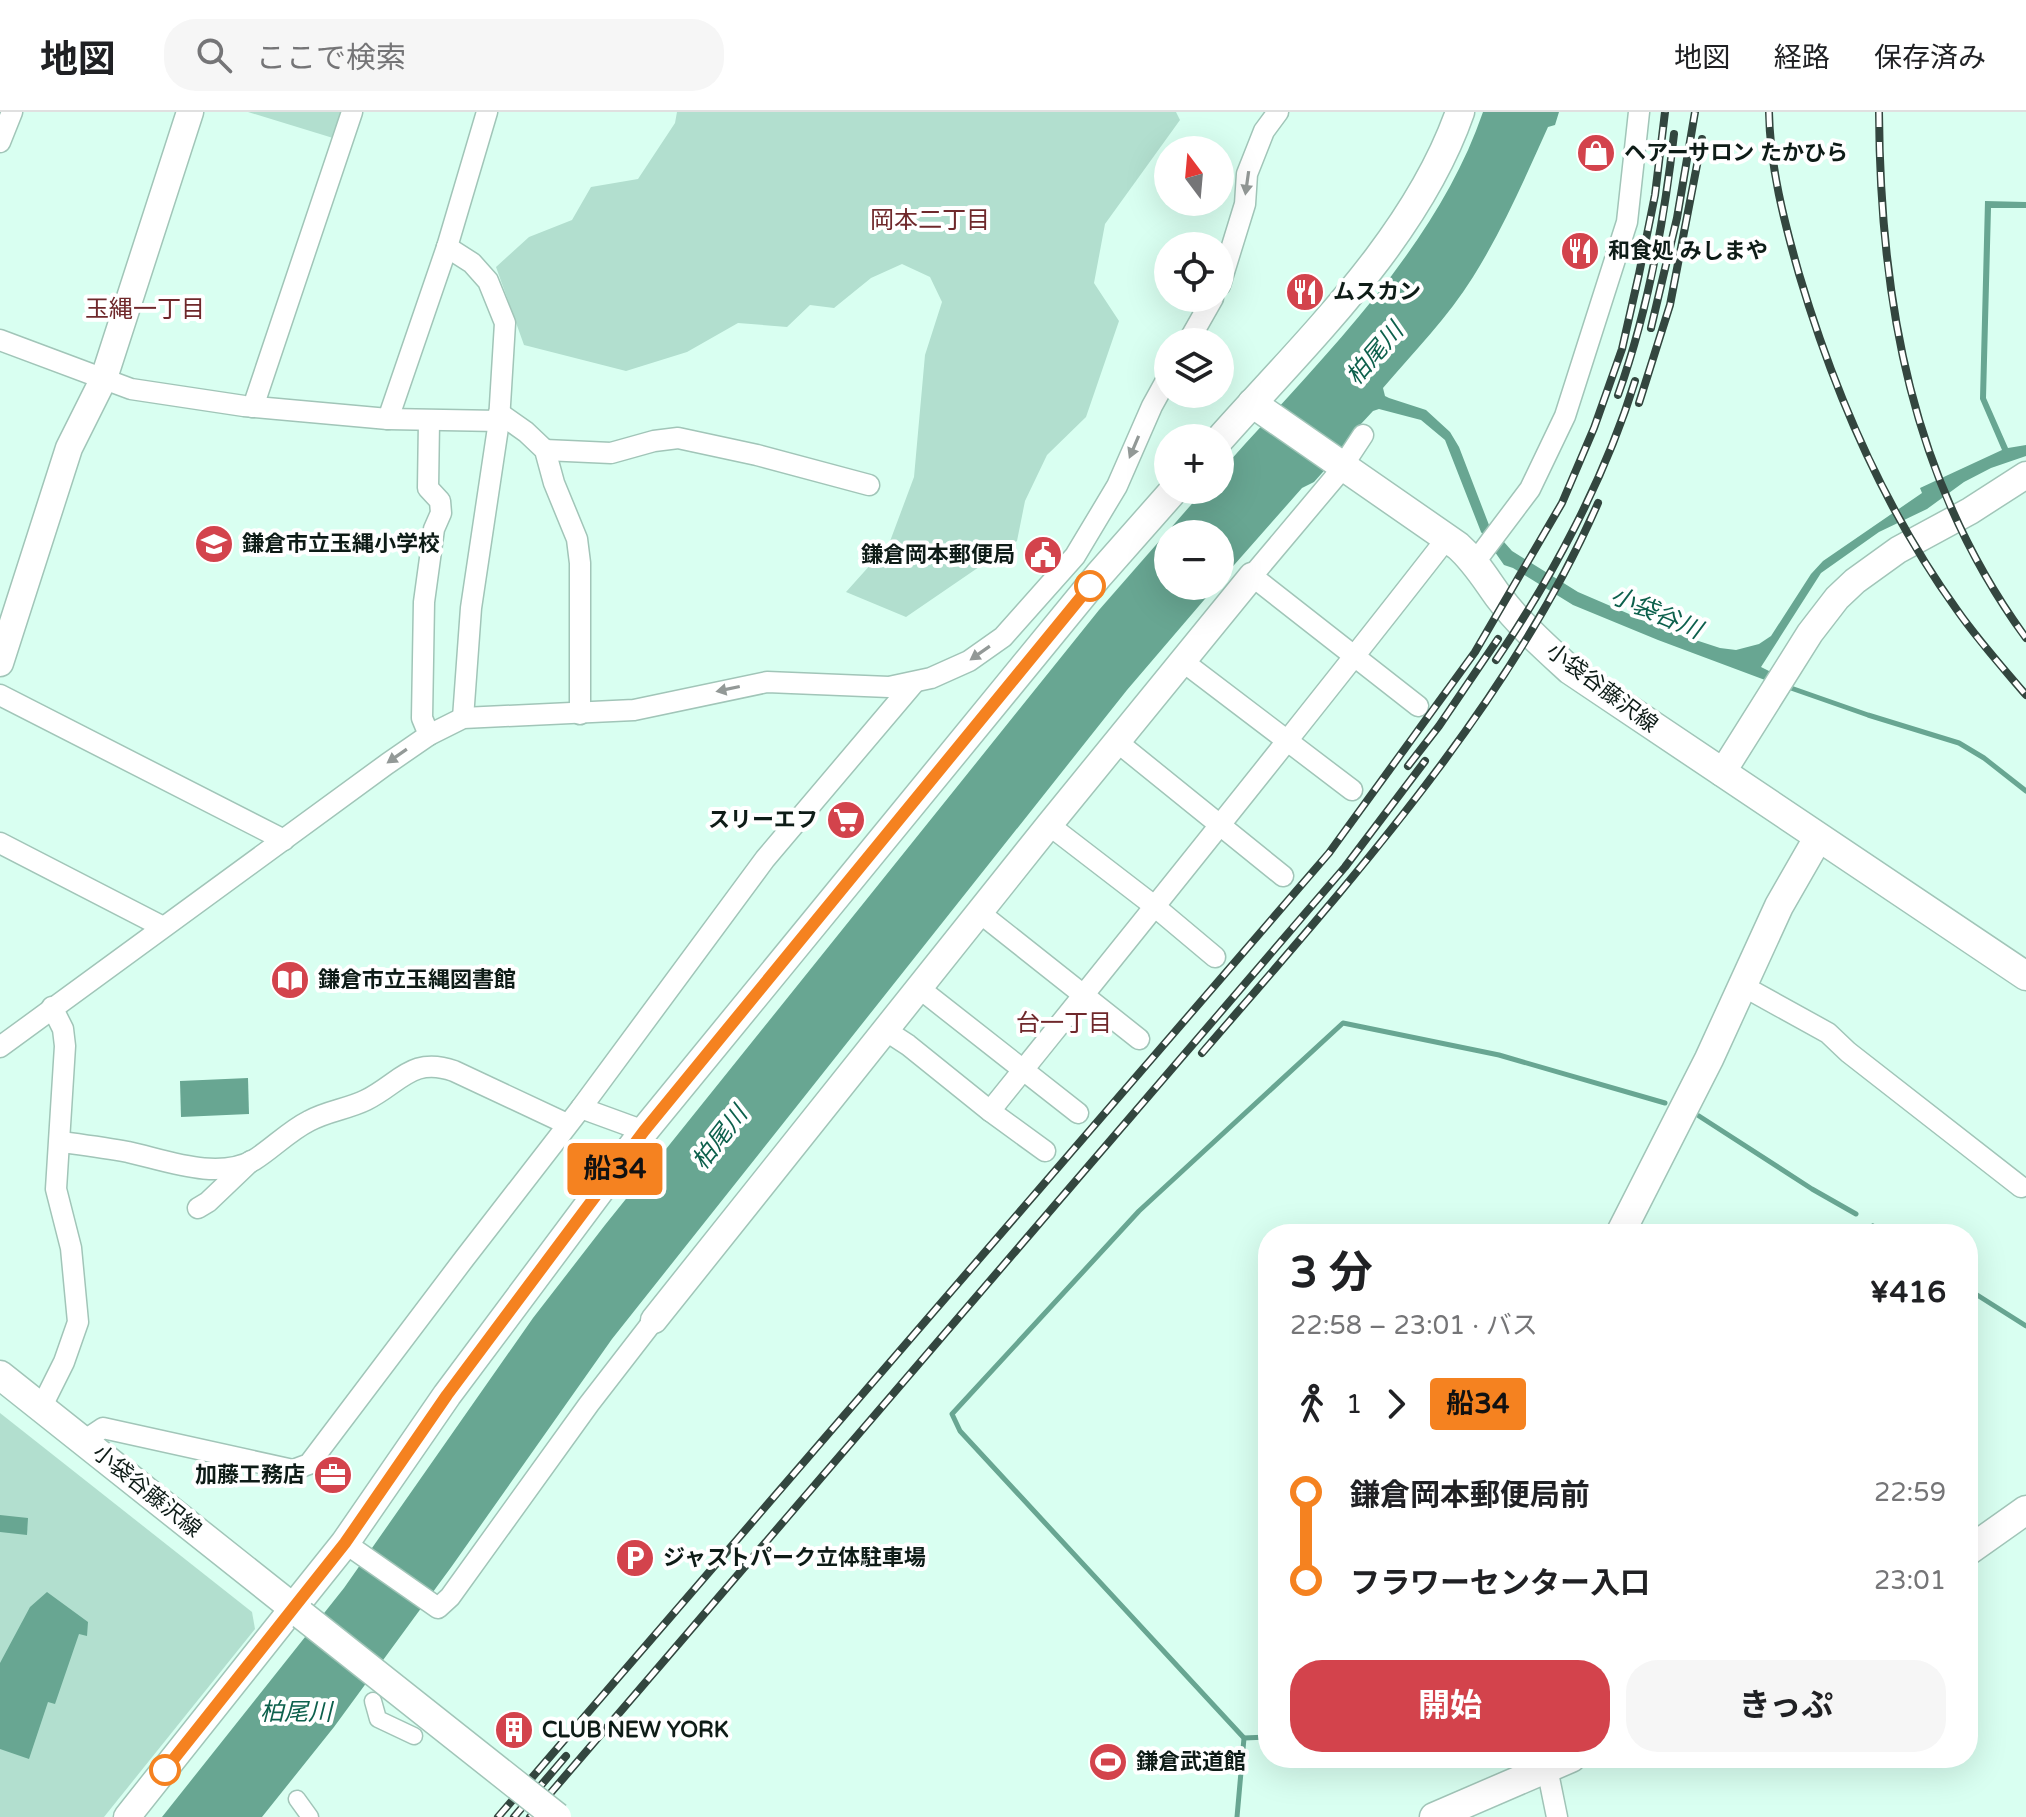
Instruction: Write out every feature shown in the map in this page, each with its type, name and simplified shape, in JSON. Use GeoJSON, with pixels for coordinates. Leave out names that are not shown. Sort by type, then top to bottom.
{"type":"FeatureCollection","features":[{"type":"Feature","properties":{"kind":"main road"},"geometry":{"type":"LineString","coordinates":[[1233,424],[1336,307],[1399,228],[1425,187],[1460,112]]}},
{"type":"Feature","properties":{"kind":"main road","name":"小袋谷藤沢線"},"geometry":{"type":"LineString","coordinates":[[1252,403],[1447,538],[1481,555],[1498,596],[1531,635],[1570,670],[2026,976]]}},
{"type":"Feature","properties":{"kind":"main road"},"geometry":{"type":"LineString","coordinates":[[298,1611],[349,1546],[447,1395],[644,1131],[1162,504]]}},
{"type":"Feature","properties":{"kind":"main road"},"geometry":{"type":"LineString","coordinates":[[1625,1224],[1743,986],[1779,906],[1818,838]]}},
{"type":"Feature","properties":{"kind":"main road","name":"小袋谷藤沢線"},"geometry":{"type":"LineString","coordinates":[[0,1375],[557,1817]]}},
{"type":"Feature","properties":{"kind":"main road"},"geometry":{"type":"LineString","coordinates":[[1978,1544],[2026,1510]]}},
{"type":"Feature","properties":{"kind":"main road"},"geometry":{"type":"LineString","coordinates":[[1434,1817],[1540,1768]]}},
{"type":"Feature","properties":{"kind":"street"},"geometry":{"type":"LineString","coordinates":[[0,142],[12,112]]}},
{"type":"Feature","properties":{"kind":"street"},"geometry":{"type":"LineString","coordinates":[[0,663],[69,448],[104,378],[190,112]]}},
{"type":"Feature","properties":{"kind":"street"},"geometry":{"type":"LineString","coordinates":[[253,407],[352,112]]}},
{"type":"Feature","properties":{"kind":"street"},"geometry":{"type":"LineString","coordinates":[[388,419],[447,247],[487,112]]}},
{"type":"Feature","properties":{"kind":"street"},"geometry":{"type":"LineString","coordinates":[[1234,240],[1245,204],[1247,174],[1264,131],[1278,112]]}},
{"type":"Feature","properties":{"kind":"street"},"geometry":{"type":"LineString","coordinates":[[1481,555],[1538,474],[1565,416],[1627,222],[1639,112]]}},
{"type":"Feature","properties":{"kind":"street"},"geometry":{"type":"LineString","coordinates":[[447,247],[472,263],[488,281],[505,323],[499,417],[471,608],[463,718]]}},
{"type":"Feature","properties":{"kind":"street"},"geometry":{"type":"LineString","coordinates":[[0,340],[131,389],[253,407],[388,419],[429,421],[499,417],[526,432],[545,450],[554,483],[577,539],[580,563],[580,714]]}},
{"type":"Feature","properties":{"kind":"street"},"geometry":{"type":"LineString","coordinates":[[0,1047],[429,735],[463,718],[634,710],[767,682],[889,687],[914,683],[969,661],[1003,637],[1075,556],[1117,486],[1154,402]]}},
{"type":"Feature","properties":{"kind":"street"},"geometry":{"type":"LineString","coordinates":[[429,421],[428,488],[440,501],[441,513],[434,529],[424,602],[422,718],[429,735]]}},
{"type":"Feature","properties":{"kind":"street"},"geometry":{"type":"LineString","coordinates":[[349,1546],[438,1608],[450,1597],[589,1404],[654,1320],[1181,660],[1324,491],[1363,435]]}},
{"type":"Feature","properties":{"kind":"street"},"geometry":{"type":"LineString","coordinates":[[545,450],[611,453],[678,438],[869,485]]}},
{"type":"Feature","properties":{"kind":"street"},"geometry":{"type":"LineString","coordinates":[[1722,773],[1810,633],[1837,598],[1886,558],[1992,498],[2026,475]]}},
{"type":"Feature","properties":{"kind":"street"},"geometry":{"type":"LineString","coordinates":[[1090,534],[1120,551]]}},
{"type":"Feature","properties":{"kind":"street"},"geometry":{"type":"LineString","coordinates":[[990,1111],[1153,905],[1288,742],[1447,538]]}},
{"type":"Feature","properties":{"kind":"street"},"geometry":{"type":"LineString","coordinates":[[1252,576],[1418,706]]}},
{"type":"Feature","properties":{"kind":"street"},"geometry":{"type":"LineString","coordinates":[[1181,660],[1352,790]]}},
{"type":"Feature","properties":{"kind":"street"},"geometry":{"type":"LineString","coordinates":[[85,1440],[103,1428],[293,1470],[309,1464],[581,1108],[765,859],[914,683]]}},
{"type":"Feature","properties":{"kind":"street"},"geometry":{"type":"LineString","coordinates":[[0,695],[284,840]]}},
{"type":"Feature","properties":{"kind":"street"},"geometry":{"type":"LineString","coordinates":[[1116,741],[1283,876]]}},
{"type":"Feature","properties":{"kind":"street"},"geometry":{"type":"LineString","coordinates":[[1049,825],[1215,957]]}},
{"type":"Feature","properties":{"kind":"street"},"geometry":{"type":"LineString","coordinates":[[0,843],[163,927]]}},
{"type":"Feature","properties":{"kind":"street"},"geometry":{"type":"LineString","coordinates":[[980,913],[1139,1039]]}},
{"type":"Feature","properties":{"kind":"street"},"geometry":{"type":"LineString","coordinates":[[1743,986],[1828,1033],[2021,1187]]}},
{"type":"Feature","properties":{"kind":"street"},"geometry":{"type":"LineString","coordinates":[[919,988],[1078,1113]]}},
{"type":"Feature","properties":{"kind":"street"},"geometry":{"type":"LineString","coordinates":[[41,1408],[64,1362],[78,1322],[71,1248],[56,1189],[65,1046],[63,1029],[52,1007]]}},
{"type":"Feature","properties":{"kind":"street"},"geometry":{"type":"LineString","coordinates":[[885,1030],[1045,1151]]}},
{"type":"Feature","properties":{"kind":"street"},"geometry":{"type":"LineString","coordinates":[[188,1166],[201,1180],[198,1208],[231,1183],[251,1161],[310,1120],[348,1109],[413,1069],[428,1066],[441,1066],[454,1071],[567,1124]]}},
{"type":"Feature","properties":{"kind":"street"},"geometry":{"type":"LineString","coordinates":[[581,1108],[644,1131]]}},
{"type":"Feature","properties":{"kind":"street"},"geometry":{"type":"LineString","coordinates":[[61,1142],[124,1151],[201,1169],[251,1161]]}},
{"type":"Feature","properties":{"kind":"street"},"geometry":{"type":"LineString","coordinates":[[127,1817],[298,1611]]}},
{"type":"Feature","properties":{"kind":"street"},"geometry":{"type":"LineString","coordinates":[[373,1701],[378,1719],[414,1736]]}},
{"type":"Feature","properties":{"kind":"street"},"geometry":{"type":"LineString","coordinates":[[1555,1768],[1557,1817]]}},
{"type":"Feature","properties":{"kind":"street"},"geometry":{"type":"LineString","coordinates":[[297,1799],[310,1817]]}},
{"type":"Feature","properties":{"kind":"shaded area"},"geometry":{"type":"Polygon","coordinates":[[[248,112],[342,112],[333,138],[248,112]]]}},
{"type":"Feature","properties":{"kind":"shaded area"},"geometry":{"type":"Polygon","coordinates":[[[677,112],[1176,112],[1180,120],[1168,136],[1154,136],[1154,156],[1105,224],[1094,283],[1119,321],[1086,417],[1047,455],[1025,501],[1017,541],[906,617],[846,592],[889,544],[914,477],[925,355],[942,302],[930,277],[902,264],[871,278],[834,308],[810,305],[787,327],[738,323],[687,352],[626,371],[524,345],[496,267],[529,237],[572,220],[591,187],[638,179],[675,123],[677,112]]]}},
{"type":"Feature","properties":{"kind":"shaded area"},"geometry":{"type":"Polygon","coordinates":[[[0,1413],[252,1612],[255,1629],[104,1817],[0,1817],[0,1413]]]}},
{"type":"Feature","properties":{"kind":"water","name":"柏尾川"},"geometry":{"type":"Polygon","coordinates":[[[1483,112],[1559,112],[1555,125],[1548,127],[1504,222],[1473,277],[1442,320],[1383,388],[1385,396],[1426,410],[1450,432],[1459,447],[1489,525],[1512,551],[1578,592],[1671,632],[1720,648],[1736,650],[1759,644],[1771,636],[1811,574],[1823,561],[1922,493],[1920,488],[2002,450],[1980,399],[1985,201],[2026,202],[2026,208],[1991,208],[1986,398],[2008,448],[2026,445],[2026,456],[1991,468],[1964,482],[1927,509],[1879,532],[1821,573],[1761,667],[1771,672],[1765,680],[1573,605],[1504,565],[1481,532],[1445,440],[1421,420],[1379,409],[1373,411],[1314,482],[1302,488],[1234,565],[1234,520],[1178,520],[1192,504],[1234,504],[1234,457],[1370,304],[1435,212],[1462,163],[1483,112]]]}},
{"type":"Feature","properties":{"kind":"water","name":"柏尾川"},"geometry":{"type":"Polygon","coordinates":[[[1154,547],[1154,600],[1204,600],[1127,690],[612,1339],[452,1566],[334,1727],[262,1817],[162,1817],[344,1588],[533,1318],[605,1225],[1099,610],[1154,547]]]}},
{"type":"Feature","properties":{"kind":"water"},"geometry":{"type":"Polygon","coordinates":[[[248,1078],[249,1114],[181,1117],[180,1081],[248,1078]]]}},
{"type":"Feature","properties":{"kind":"water"},"geometry":{"type":"Polygon","coordinates":[[[0,1515],[28,1518],[27,1535],[0,1532],[0,1515]]]}},
{"type":"Feature","properties":{"kind":"water"},"geometry":{"type":"Polygon","coordinates":[[[47,1592],[88,1622],[87,1636],[79,1634],[55,1704],[48,1702],[29,1759],[0,1749],[0,1663],[30,1607],[47,1592]]]}},
{"type":"Feature","properties":{"kind":"waterway","name":"小袋谷川"},"geometry":{"type":"LineString","coordinates":[[1788,687],[1959,743],[2026,791]]}},
{"type":"Feature","properties":{"kind":"waterway"},"geometry":{"type":"LineString","coordinates":[[1237,1817],[1244,1738],[960,1431],[952,1414],[1139,1211],[1343,1023],[1499,1055],[1665,1103]]}},
{"type":"Feature","properties":{"kind":"waterway"},"geometry":{"type":"LineString","coordinates":[[1699,1116],[1856,1214]]}},
{"type":"Feature","properties":{"kind":"waterway"},"geometry":{"type":"LineString","coordinates":[[1978,1296],[2026,1326]]}},
{"type":"Feature","properties":{"kind":"waterway"},"geometry":{"type":"LineString","coordinates":[[1244,1738],[1258,1737]]}},
{"type":"Feature","properties":{"kind":"railway"},"geometry":{"type":"LineString","coordinates":[[498,1817],[1329,853],[1475,652],[1562,503],[1594,428],[1622,349],[1655,195],[1665,112]]}},
{"type":"Feature","properties":{"kind":"railway"},"geometry":{"type":"LineString","coordinates":[[1651,328],[1677,218],[1695,112]]}},
{"type":"Feature","properties":{"kind":"railway"},"geometry":{"type":"LineString","coordinates":[[1769,112],[1783,214],[1813,318],[1845,406],[1885,491],[1931,572],[1973,632],[2026,695]]}},
{"type":"Feature","properties":{"kind":"railway"},"geometry":{"type":"LineString","coordinates":[[1879,112],[1886,252],[1910,387],[1930,453],[1955,517],[1987,578],[2026,638]]}},
{"type":"Feature","properties":{"kind":"railway"},"geometry":{"type":"LineString","coordinates":[[1618,395],[1654,266],[1674,134]]}},
{"type":"Feature","properties":{"kind":"railway"},"geometry":{"type":"LineString","coordinates":[[1639,403],[1670,305],[1702,139]]}},
{"type":"Feature","properties":{"kind":"railway"},"geometry":{"type":"LineString","coordinates":[[1496,660],[1538,595],[1576,525],[1609,454],[1635,381]]}},
{"type":"Feature","properties":{"kind":"railway"},"geometry":{"type":"LineString","coordinates":[[1202,1053],[1367,859],[1472,723],[1519,652],[1561,578],[1598,503]]}},
{"type":"Feature","properties":{"kind":"railway"},"geometry":{"type":"LineString","coordinates":[[1408,766],[1498,639]]}},
{"type":"Feature","properties":{"kind":"railway"},"geometry":{"type":"LineString","coordinates":[[530,1817],[1345,867],[1425,761]]}},
{"type":"Feature","properties":{"kind":"railway"},"geometry":{"type":"LineString","coordinates":[[514,1817],[566,1756]]}},
{"type":"Feature","properties":{"kind":"bus line","name":"船34"},"geometry":{"type":"LineString","coordinates":[[165,1770],[345,1543],[447,1395],[644,1131],[1090,586]]}},
{"type":"Feature","properties":{"kind":"place","name":"ヘアーサロン たかひら"},"geometry":{"type":"Point","coordinates":[1596,153]}},
{"type":"Feature","properties":{"kind":"place","name":"和食処 みしまや"},"geometry":{"type":"Point","coordinates":[1580,251]}},
{"type":"Feature","properties":{"kind":"place","name":"ムスカン"},"geometry":{"type":"Point","coordinates":[1305,292]}},
{"type":"Feature","properties":{"kind":"place","name":"鎌倉市立玉縄小学校"},"geometry":{"type":"Point","coordinates":[214,544]}},
{"type":"Feature","properties":{"kind":"place","name":"鎌倉岡本郵便局"},"geometry":{"type":"Point","coordinates":[1043,555]}},
{"type":"Feature","properties":{"kind":"place","name":"スリーエフ"},"geometry":{"type":"Point","coordinates":[846,820]}},
{"type":"Feature","properties":{"kind":"place","name":"鎌倉市立玉縄図書館"},"geometry":{"type":"Point","coordinates":[290,980]}},
{"type":"Feature","properties":{"kind":"place","name":"加藤工務店"},"geometry":{"type":"Point","coordinates":[333,1475]}},
{"type":"Feature","properties":{"kind":"place","name":"ジャストパーク立体駐車場"},"geometry":{"type":"Point","coordinates":[635,1558]}},
{"type":"Feature","properties":{"kind":"place","name":"CLUB NEW YORK"},"geometry":{"type":"Point","coordinates":[514,1730]}},
{"type":"Feature","properties":{"kind":"place","name":"鎌倉武道館"},"geometry":{"type":"Point","coordinates":[1108,1762]}},
{"type":"Feature","properties":{"kind":"district","name":"岡本二丁目"},"geometry":{"type":"Point","coordinates":[930,220]}},
{"type":"Feature","properties":{"kind":"district","name":"玉縄一丁目"},"geometry":{"type":"Point","coordinates":[145,309]}},
{"type":"Feature","properties":{"kind":"district","name":"台一丁目"},"geometry":{"type":"Point","coordinates":[1064,1023]}}]}
